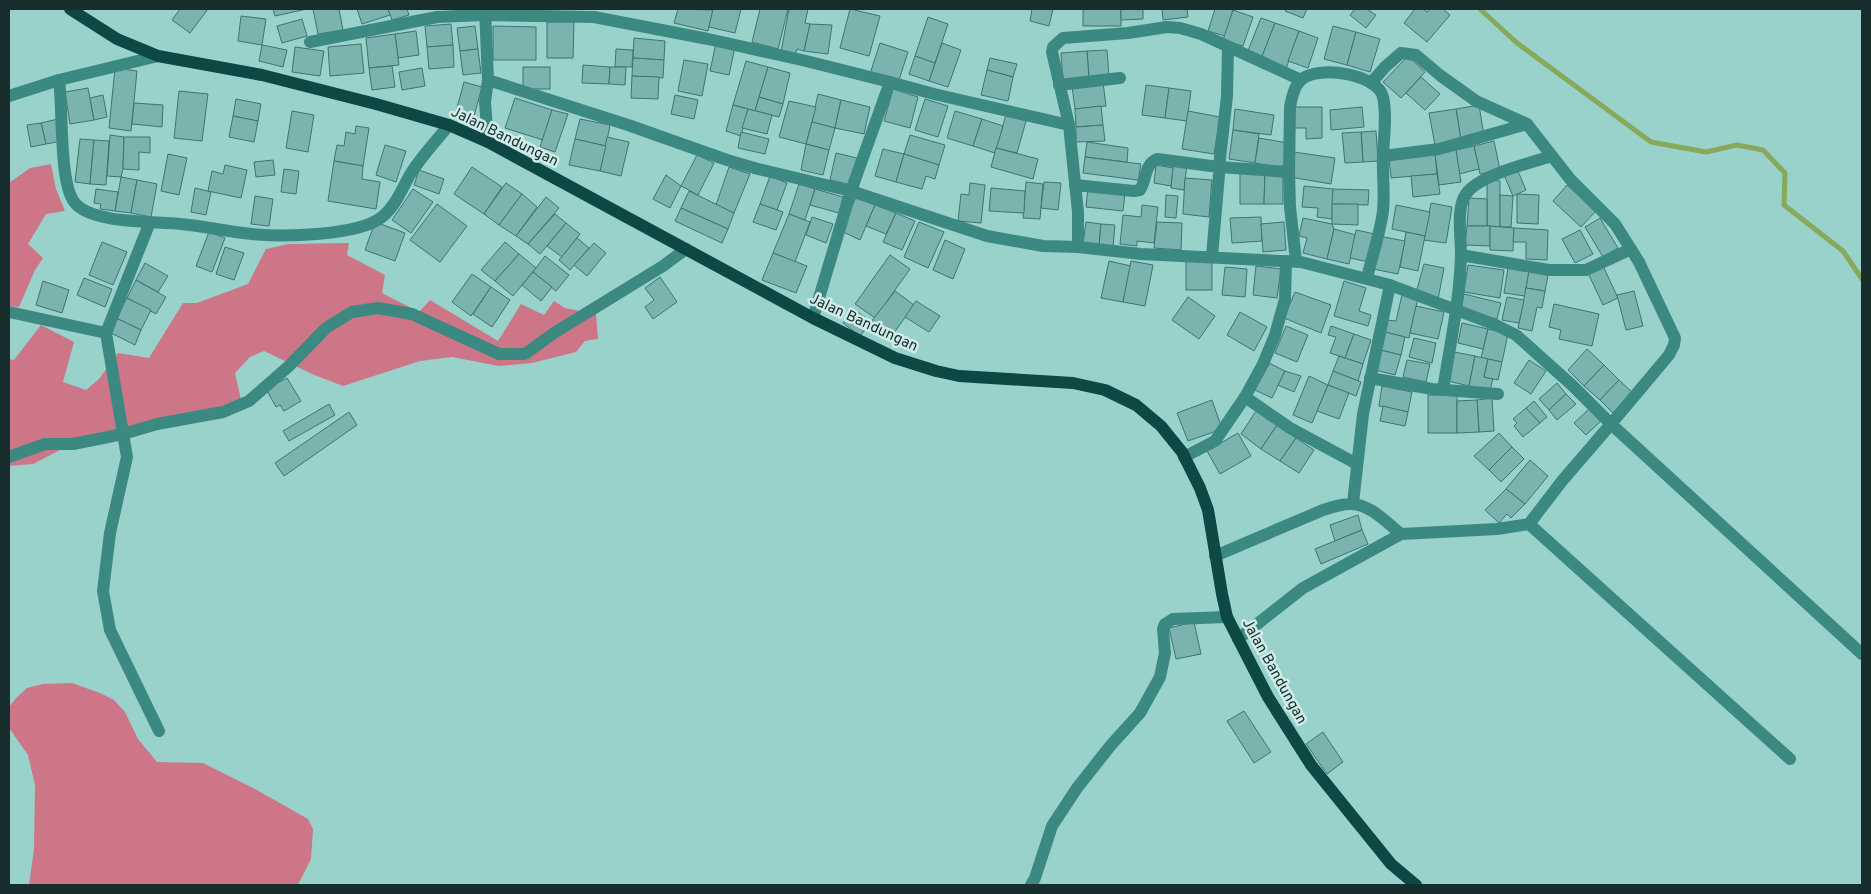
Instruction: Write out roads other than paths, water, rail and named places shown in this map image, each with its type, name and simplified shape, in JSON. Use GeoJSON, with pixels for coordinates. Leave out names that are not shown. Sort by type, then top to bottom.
{"type":"FeatureCollection","features":[{"type":"Feature","properties":{"kind":"main road","name":"Jalan Bandungan"},"geometry":{"type":"LineString","coordinates":[[70,9],[117,38],[158,56],[262,75],[449,125],[488,142],[813,318],[895,358],[959,376],[1073,383],[1105,390],[1136,406],[1161,426],[1184,457],[1200,488],[1208,510],[1227,616],[1268,697],[1311,765],[1391,864],[1416,885]]}},
{"type":"Feature","properties":{"kind":"street"},"geometry":{"type":"LineString","coordinates":[[485,12],[488,80],[485,102],[488,142]]}},
{"type":"Feature","properties":{"kind":"street"},"geometry":{"type":"LineString","coordinates":[[310,42],[424,18],[485,12],[594,17],[708,39],[1069,125]]}},
{"type":"Feature","properties":{"kind":"street"},"geometry":{"type":"LineString","coordinates":[[1078,247],[1078,212],[1069,125],[1052,47],[1063,38],[1128,33],[1167,27],[1180,28],[1201,34],[1301,80]]}},
{"type":"Feature","properties":{"kind":"street"},"geometry":{"type":"LineString","coordinates":[[1212,256],[1227,96],[1228,47]]}},
{"type":"Feature","properties":{"kind":"street"},"geometry":{"type":"LineString","coordinates":[[1238,640],[1303,588],[1401,534],[1497,529],[1529,524],[1669,355],[1674,345],[1675,338],[1631,249],[1610,217],[1570,179],[1527,124],[1476,100],[1441,76],[1416,55],[1401,53],[1385,67],[1372,83]]}},
{"type":"Feature","properties":{"kind":"street"},"geometry":{"type":"LineString","coordinates":[[9,96],[60,80],[158,56]]}},
{"type":"Feature","properties":{"kind":"street"},"geometry":{"type":"LineString","coordinates":[[1184,457],[1214,441],[1246,397],[1275,335],[1285,299],[1291,261],[1290,107],[1292,97],[1301,80],[1311,74],[1328,72],[1354,76],[1372,83],[1383,95],[1385,122],[1382,212],[1367,278]]}},
{"type":"Feature","properties":{"kind":"street"},"geometry":{"type":"LineString","coordinates":[[1059,85],[1120,78]]}},
{"type":"Feature","properties":{"kind":"street"},"geometry":{"type":"LineString","coordinates":[[60,80],[64,167],[68,192],[76,205],[94,215],[135,222],[209,226],[254,234],[304,234],[348,230],[366,226],[382,217],[402,193],[411,174],[449,125]]}},
{"type":"Feature","properties":{"kind":"street"},"geometry":{"type":"LineString","coordinates":[[488,80],[628,125],[734,162],[851,191],[987,236],[1043,246],[1078,247],[1141,254],[1291,261],[1390,285],[1496,325],[1516,335],[1573,386],[1611,424],[1862,654]]}},
{"type":"Feature","properties":{"kind":"street"},"geometry":{"type":"LineString","coordinates":[[813,318],[851,191],[890,82]]}},
{"type":"Feature","properties":{"kind":"street"},"geometry":{"type":"LineString","coordinates":[[1383,156],[1439,149],[1527,124]]}},
{"type":"Feature","properties":{"kind":"street"},"geometry":{"type":"LineString","coordinates":[[1443,390],[1456,311],[1461,255],[1460,204],[1466,192],[1480,182],[1505,171],[1552,156]]}},
{"type":"Feature","properties":{"kind":"street"},"geometry":{"type":"LineString","coordinates":[[1075,185],[1140,190],[1144,183],[1147,169],[1151,162],[1157,159],[1219,171],[1289,172]]}},
{"type":"Feature","properties":{"kind":"street"},"geometry":{"type":"LineString","coordinates":[[150,222],[106,333],[126,457],[110,533],[103,591],[110,630],[159,730]]}},
{"type":"Feature","properties":{"kind":"street"},"geometry":{"type":"LineString","coordinates":[[9,457],[45,444],[73,444],[123,434],[157,424],[223,412],[249,400],[289,366],[326,328],[352,312],[378,308],[412,314],[499,354],[525,354],[554,333],[663,266],[686,249]]}},
{"type":"Feature","properties":{"kind":"street"},"geometry":{"type":"LineString","coordinates":[[1461,255],[1549,270],[1586,270],[1631,249]]}},
{"type":"Feature","properties":{"kind":"street"},"geometry":{"type":"LineString","coordinates":[[1352,503],[1362,414],[1390,285]]}},
{"type":"Feature","properties":{"kind":"street"},"geometry":{"type":"LineString","coordinates":[[9,312],[106,333]]}},
{"type":"Feature","properties":{"kind":"street"},"geometry":{"type":"LineString","coordinates":[[1370,378],[1443,390],[1498,394]]}},
{"type":"Feature","properties":{"kind":"street"},"geometry":{"type":"LineString","coordinates":[[1246,397],[1290,428],[1357,464]]}},
{"type":"Feature","properties":{"kind":"street"},"geometry":{"type":"LineString","coordinates":[[1215,556],[1323,510],[1352,503],[1373,511],[1401,534]]}},
{"type":"Feature","properties":{"kind":"street"},"geometry":{"type":"LineString","coordinates":[[1529,524],[1790,759]]}},
{"type":"Feature","properties":{"kind":"street"},"geometry":{"type":"LineString","coordinates":[[1030,885],[1035,878],[1052,826],[1077,788],[1110,745],[1140,713],[1160,677],[1165,653],[1163,629],[1165,624],[1173,619],[1227,616]]}},
{"type":"Feature","properties":{"kind":"waterway"},"geometry":{"type":"LineString","coordinates":[[1480,9],[1517,43],[1651,142],[1706,152],[1737,145],[1763,150],[1785,173],[1784,205],[1843,251],[1862,279]]}}]}
